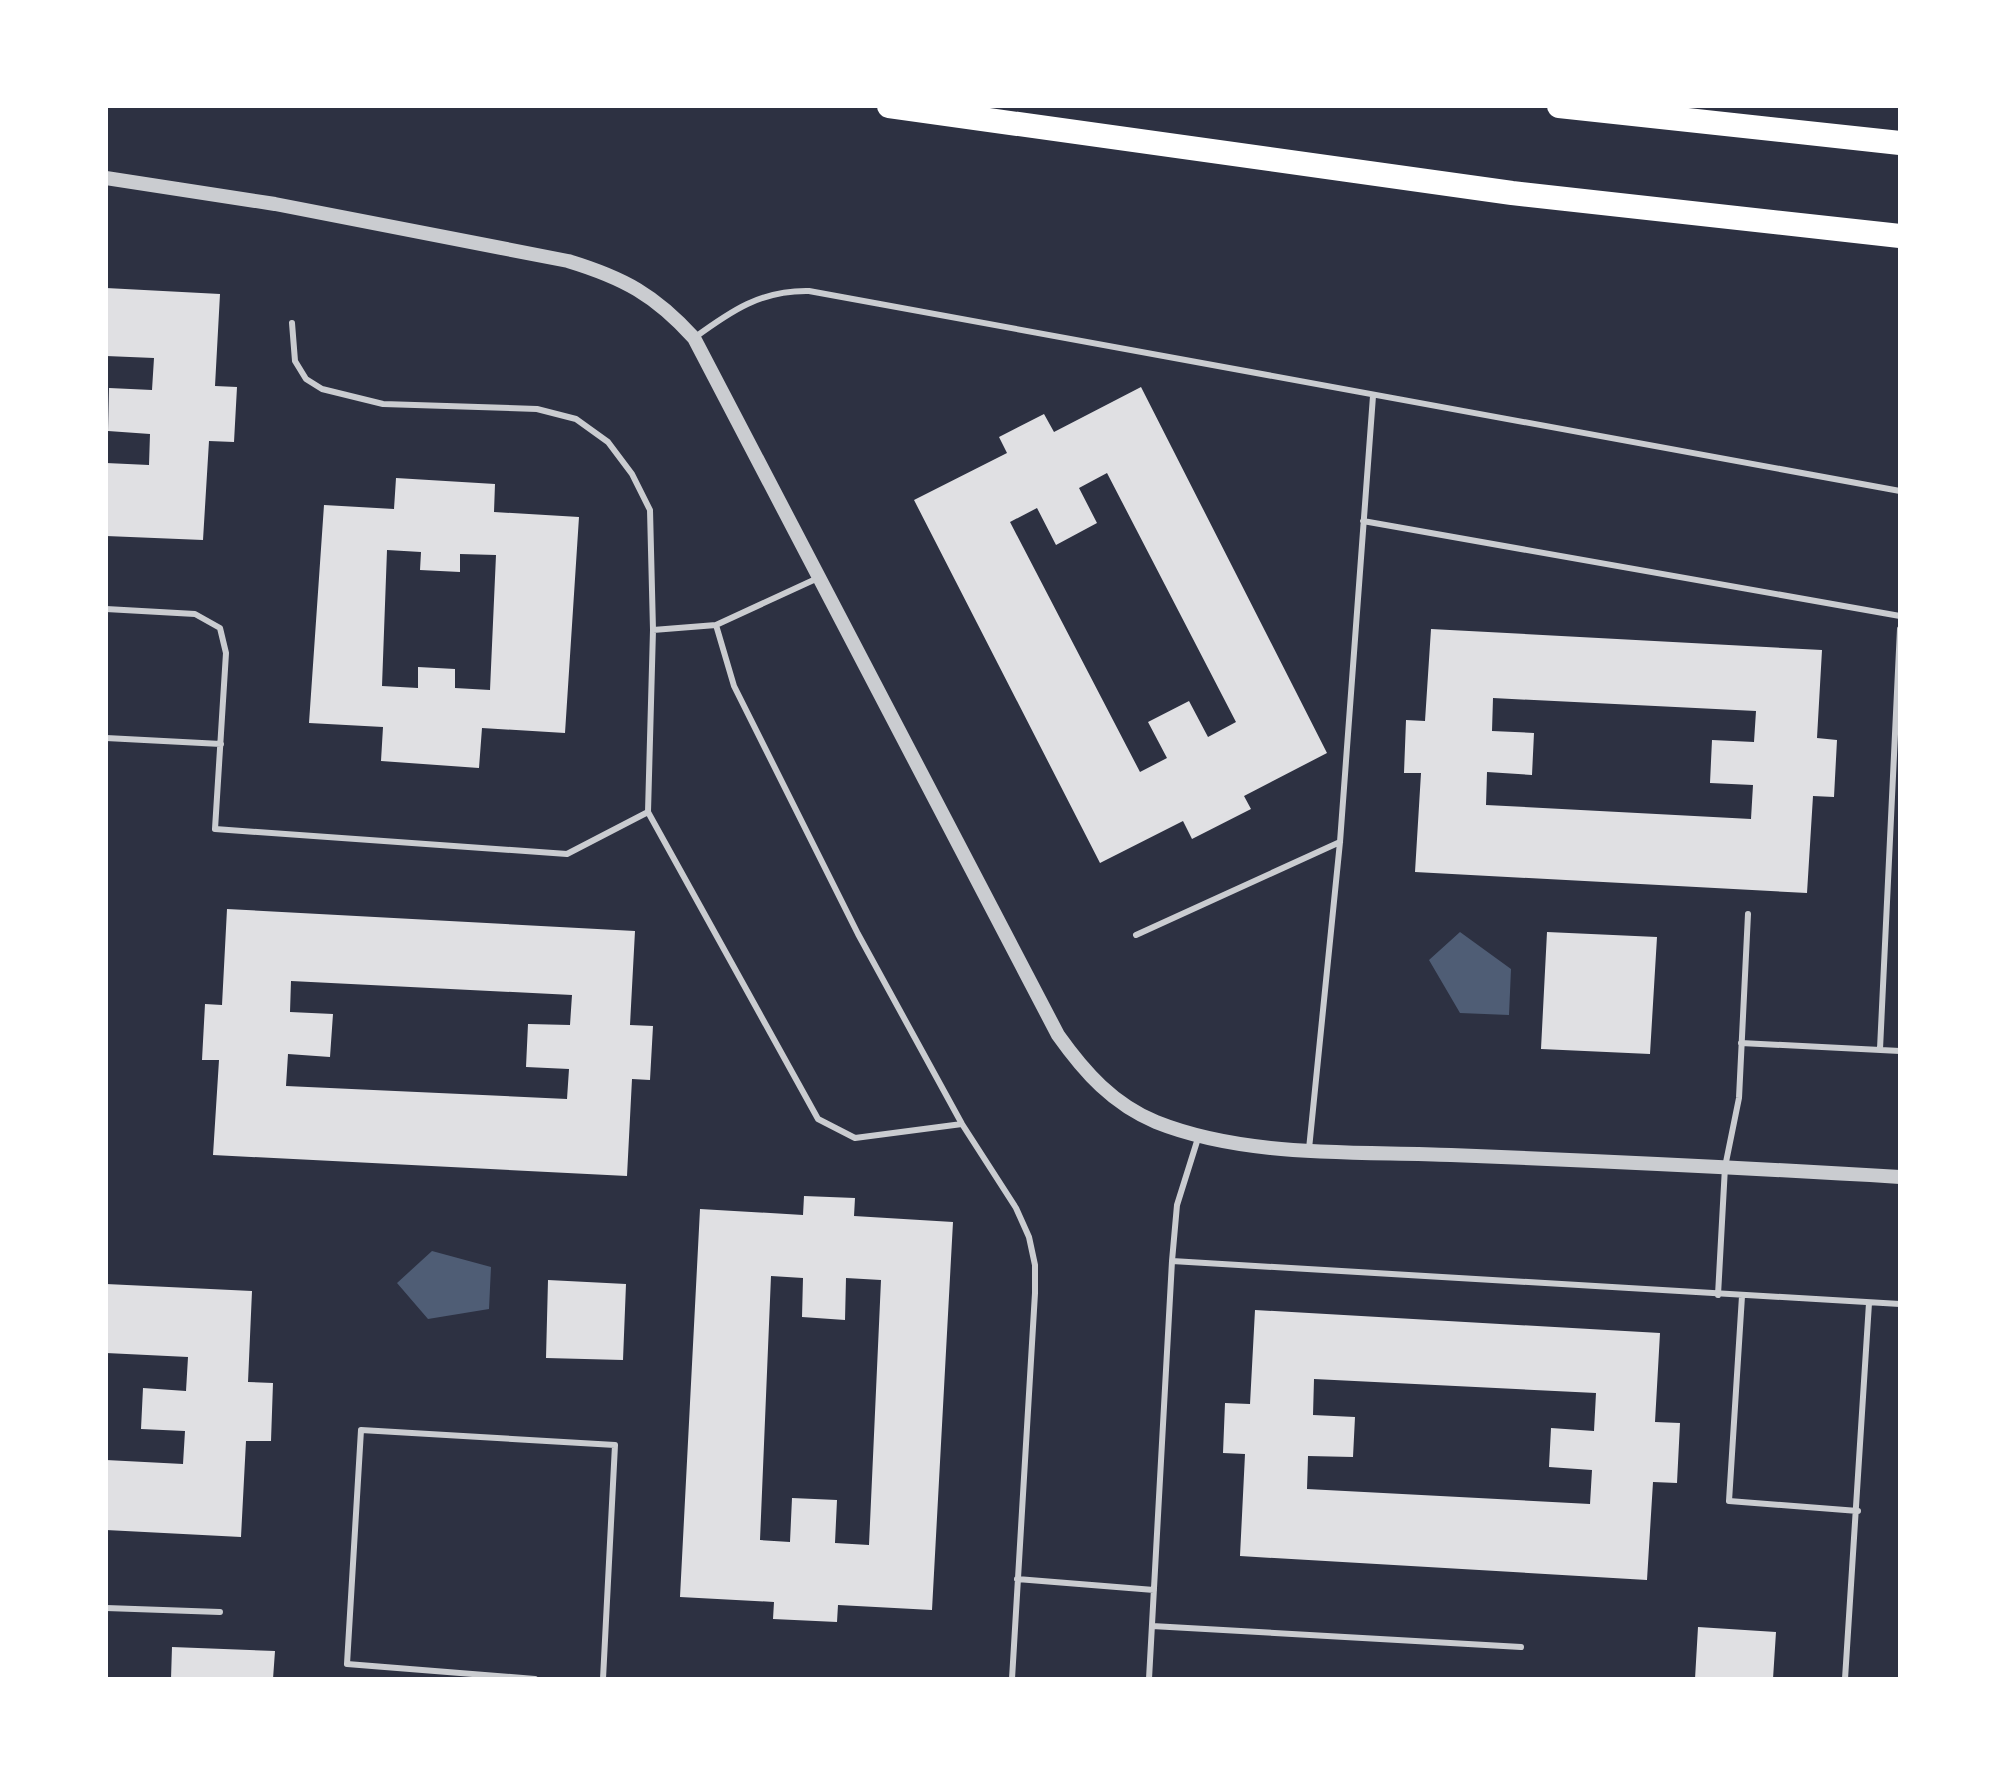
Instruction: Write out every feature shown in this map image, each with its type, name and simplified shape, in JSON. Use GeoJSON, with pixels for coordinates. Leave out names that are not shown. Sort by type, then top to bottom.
{"type":"FeatureCollection","features":[{"type":"Feature","properties":{"kind":"highway"},"geometry":{"type":"LineString","coordinates":[[889,106],[1512,193],[1900,236]]}},
{"type":"Feature","properties":{"kind":"highway"},"geometry":{"type":"LineString","coordinates":[[1559,106],[1900,143]]}},
{"type":"Feature","properties":{"kind":"street"},"geometry":{"type":"LineString","coordinates":[[106,178],[288,206],[568,261],[606,272],[641,289],[670,312],[694,338],[1058,1035],[1092,1079],[1119,1103],[1157,1122],[1199,1135],[1309,1149],[1900,1177]]}},
{"type":"Feature","properties":{"kind":"lane"},"geometry":{"type":"LineString","coordinates":[[694,338],[742,304],[776,292],[809,291],[1900,491]]}},
{"type":"Feature","properties":{"kind":"lane"},"geometry":{"type":"LineString","coordinates":[[292,323],[295,361],[306,379],[322,389],[383,404],[537,409],[576,419],[608,442],[632,474],[650,510],[653,630],[648,812],[818,1119],[855,1138],[962,1124]]}},
{"type":"Feature","properties":{"kind":"lane"},"geometry":{"type":"LineString","coordinates":[[1309,1149],[1340,842],[1373,396]]}},
{"type":"Feature","properties":{"kind":"lane"},"geometry":{"type":"LineString","coordinates":[[1363,521],[1900,616]]}},
{"type":"Feature","properties":{"kind":"lane"},"geometry":{"type":"LineString","coordinates":[[653,630],[716,625],[820,577]]}},
{"type":"Feature","properties":{"kind":"lane"},"geometry":{"type":"LineString","coordinates":[[106,609],[195,614],[220,628],[226,653],[215,829],[567,854],[648,812]]}},
{"type":"Feature","properties":{"kind":"lane"},"geometry":{"type":"LineString","coordinates":[[716,625],[734,686],[858,934],[962,1124],[1016,1208],[1029,1237],[1035,1265],[1012,1679]]}},
{"type":"Feature","properties":{"kind":"lane"},"geometry":{"type":"LineString","coordinates":[[1880,1049],[1900,629]]}},
{"type":"Feature","properties":{"kind":"lane"},"geometry":{"type":"LineString","coordinates":[[106,738],[221,744]]}},
{"type":"Feature","properties":{"kind":"lane"},"geometry":{"type":"LineString","coordinates":[[1136,935],[1340,842]]}},
{"type":"Feature","properties":{"kind":"lane"},"geometry":{"type":"LineString","coordinates":[[1718,1295],[1725,1167],[1739,1098],[1748,914]]}},
{"type":"Feature","properties":{"kind":"lane"},"geometry":{"type":"LineString","coordinates":[[1741,1043],[1900,1051]]}},
{"type":"Feature","properties":{"kind":"lane"},"geometry":{"type":"LineString","coordinates":[[1149,1679],[1177,1205],[1199,1135]]}},
{"type":"Feature","properties":{"kind":"lane"},"geometry":{"type":"LineString","coordinates":[[1172,1261],[1900,1304]]}},
{"type":"Feature","properties":{"kind":"lane"},"geometry":{"type":"LineString","coordinates":[[1742,1296],[1729,1501],[1858,1511]]}},
{"type":"Feature","properties":{"kind":"lane"},"geometry":{"type":"LineString","coordinates":[[1845,1679],[1869,1303]]}},
{"type":"Feature","properties":{"kind":"lane"},"geometry":{"type":"LineString","coordinates":[[535,1679],[436,1675],[347,1664],[361,1430],[615,1445],[603,1679]]}},
{"type":"Feature","properties":{"kind":"lane"},"geometry":{"type":"LineString","coordinates":[[1017,1579],[1154,1590]]}},
{"type":"Feature","properties":{"kind":"lane"},"geometry":{"type":"LineString","coordinates":[[106,1608],[220,1612]]}},
{"type":"Feature","properties":{"kind":"lane"},"geometry":{"type":"LineString","coordinates":[[1152,1626],[1521,1647]]}},
{"type":"Feature","properties":{"kind":"water"},"geometry":{"type":"Polygon","coordinates":[[[1460,932],[1511,969],[1509,1015],[1460,1013],[1429,960],[1460,932]]]}},
{"type":"Feature","properties":{"kind":"water"},"geometry":{"type":"Polygon","coordinates":[[[432,1251],[491,1267],[489,1309],[428,1319],[397,1283],[432,1251]]]}},
{"type":"Feature","properties":{"kind":"building"},"geometry":{"type":"Polygon","coordinates":[[[106,288],[220,294],[215,386],[237,387],[234,442],[209,441],[203,540],[106,536],[106,463],[149,465],[150,434],[108,431],[109,388],[152,390],[154,358],[106,356],[106,288]]]}},
{"type":"Feature","properties":{"kind":"building"},"geometry":{"type":"Polygon","coordinates":[[[1141,387],[1327,753],[1244,796],[1251,809],[1192,839],[1183,821],[1100,863],[914,500],[1007,453],[999,437],[1044,414],[1054,432],[1141,387]],[[1107,473],[1079,488],[1097,523],[1056,545],[1037,508],[1010,522],[1140,772],[1167,758],[1148,722],[1189,701],[1208,737],[1236,722],[1107,473]]]}},
{"type":"Feature","properties":{"kind":"building"},"geometry":{"type":"Polygon","coordinates":[[[396,478],[495,484],[494,512],[579,517],[565,733],[482,728],[479,768],[381,761],[383,727],[309,723],[324,505],[394,509],[396,478]],[[387,550],[382,686],[418,688],[418,667],[455,669],[455,688],[490,690],[496,555],[460,554],[460,572],[420,570],[421,552],[387,550]]]}},
{"type":"Feature","properties":{"kind":"building"},"geometry":{"type":"Polygon","coordinates":[[[1431,629],[1822,650],[1817,738],[1837,740],[1834,797],[1813,796],[1807,893],[1415,872],[1421,773],[1404,773],[1406,720],[1425,721],[1431,629]],[[1493,698],[1492,731],[1534,733],[1532,775],[1487,772],[1486,805],[1751,819],[1753,785],[1710,783],[1712,740],[1754,742],[1756,711],[1493,698]]]}},
{"type":"Feature","properties":{"kind":"building"},"geometry":{"type":"Polygon","coordinates":[[[227,909],[635,931],[630,1025],[653,1026],[650,1080],[632,1079],[627,1176],[213,1155],[219,1060],[202,1060],[205,1004],[222,1005],[227,909]],[[291,981],[290,1012],[333,1014],[330,1057],[288,1054],[286,1086],[567,1099],[569,1069],[526,1067],[528,1024],[570,1025],[572,995],[291,981]]]}},
{"type":"Feature","properties":{"kind":"building"},"geometry":{"type":"Polygon","coordinates":[[[1547,932],[1657,937],[1650,1054],[1541,1049],[1547,932]]]}},
{"type":"Feature","properties":{"kind":"building"},"geometry":{"type":"Polygon","coordinates":[[[804,1196],[855,1198],[854,1216],[953,1222],[932,1610],[838,1605],[837,1622],[773,1619],[774,1602],[680,1597],[700,1209],[803,1215],[804,1196]],[[771,1276],[760,1540],[790,1542],[792,1498],[837,1500],[835,1543],[869,1545],[881,1280],[846,1278],[845,1320],[802,1317],[803,1278],[771,1276]]]}},
{"type":"Feature","properties":{"kind":"building"},"geometry":{"type":"Polygon","coordinates":[[[548,1280],[626,1284],[623,1360],[546,1358],[548,1280]]]}},
{"type":"Feature","properties":{"kind":"building"},"geometry":{"type":"Polygon","coordinates":[[[106,1284],[252,1291],[248,1382],[273,1383],[271,1441],[246,1441],[241,1537],[106,1530],[106,1460],[183,1464],[185,1431],[141,1429],[143,1388],[186,1391],[188,1357],[106,1353],[106,1284]]]}},
{"type":"Feature","properties":{"kind":"building"},"geometry":{"type":"Polygon","coordinates":[[[1255,1310],[1660,1333],[1655,1422],[1680,1423],[1677,1483],[1653,1482],[1647,1580],[1240,1556],[1245,1454],[1223,1453],[1225,1403],[1250,1404],[1255,1310]],[[1314,1379],[1313,1415],[1355,1417],[1353,1457],[1308,1456],[1307,1489],[1590,1504],[1592,1470],[1549,1467],[1551,1428],[1594,1431],[1596,1393],[1314,1379]]]}},
{"type":"Feature","properties":{"kind":"building"},"geometry":{"type":"Polygon","coordinates":[[[1698,1627],[1776,1632],[1773,1679],[1695,1679],[1698,1627]]]}},
{"type":"Feature","properties":{"kind":"building"},"geometry":{"type":"Polygon","coordinates":[[[172,1647],[275,1651],[273,1679],[171,1679],[172,1647]]]}}]}
